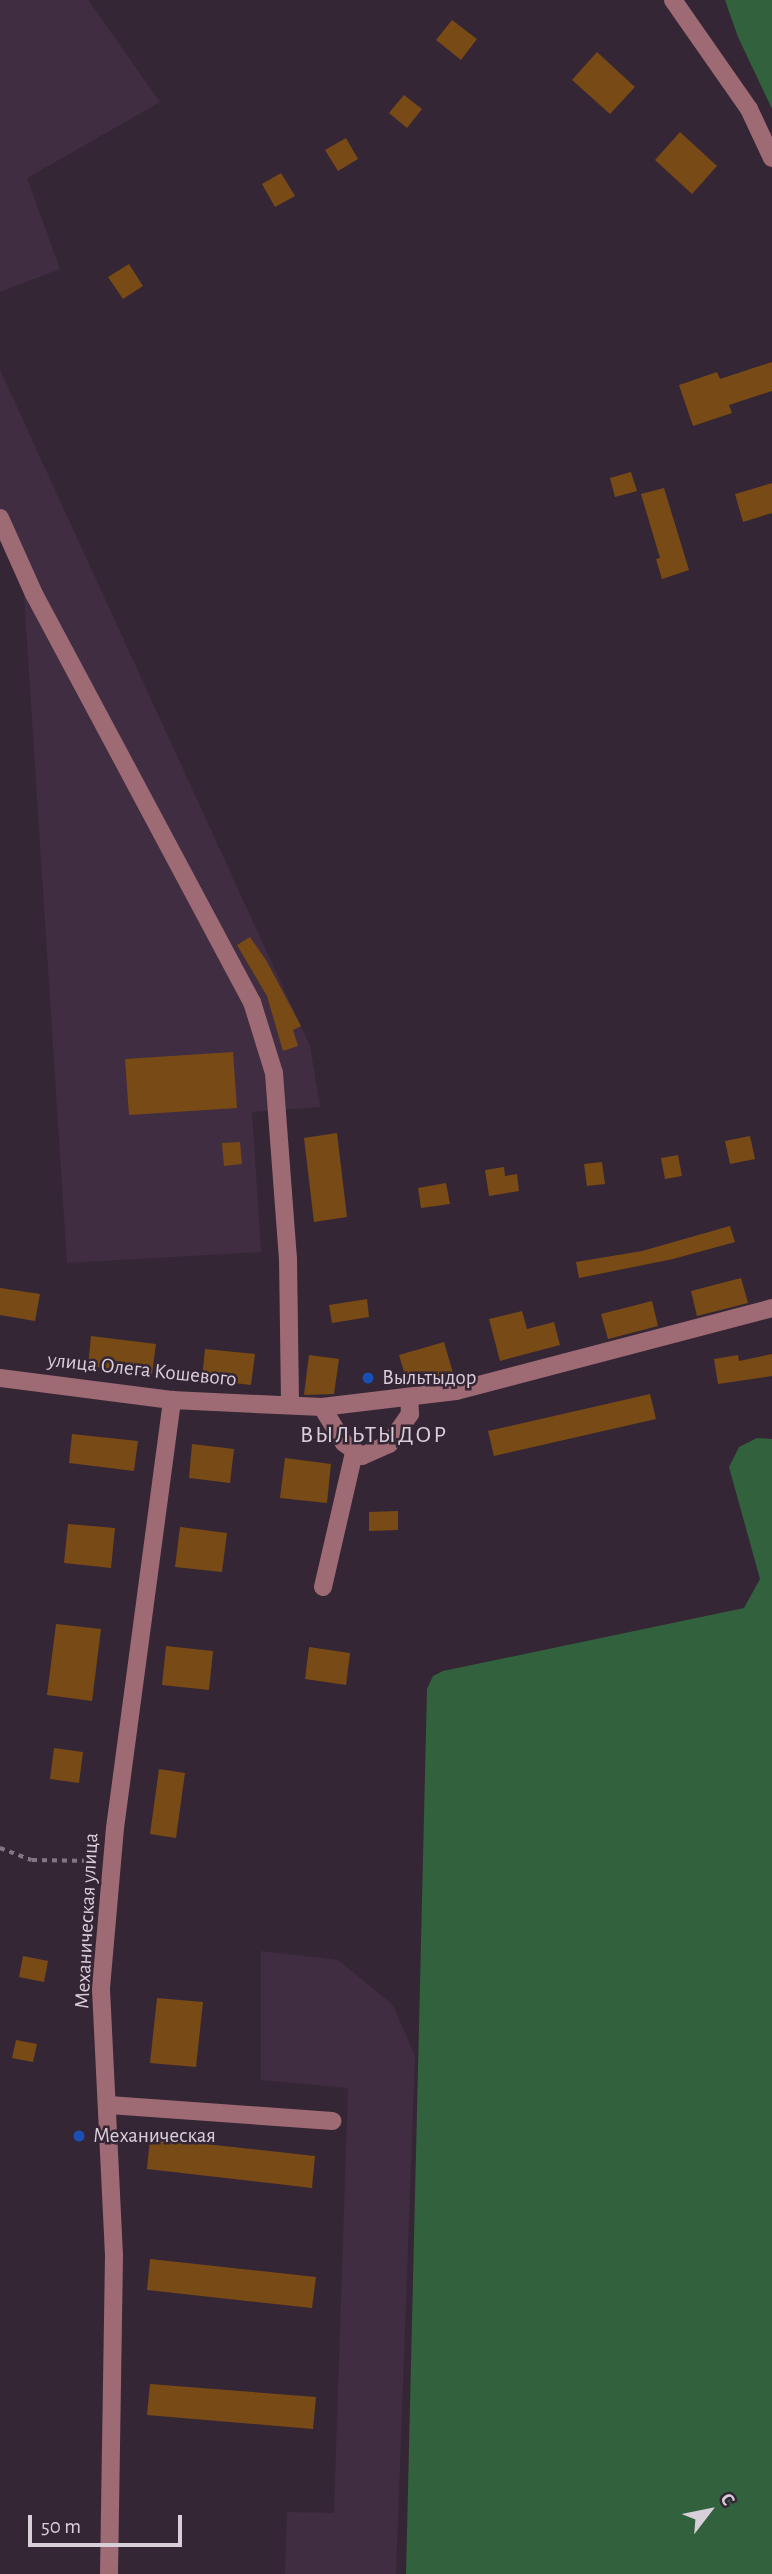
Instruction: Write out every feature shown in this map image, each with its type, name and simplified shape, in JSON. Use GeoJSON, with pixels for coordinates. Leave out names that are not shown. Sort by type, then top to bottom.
{"type":"FeatureCollection","features":[{"type":"Feature","properties":{"kind":"street"},"geometry":{"type":"LineString","coordinates":[[673,0],[749,108],[772,158]]}},
{"type":"Feature","properties":{"kind":"street"},"geometry":{"type":"LineString","coordinates":[[0,518],[34,594],[252,1002],[274,1073],[288,1258],[290,1404]]}},
{"type":"Feature","properties":{"kind":"street","name":"улица Олега Кошевого"},"geometry":{"type":"LineString","coordinates":[[0,1378],[172,1400],[322,1407],[456,1391],[772,1308]]}},
{"type":"Feature","properties":{"kind":"street"},"geometry":{"type":"LineString","coordinates":[[322,1407],[354,1453],[368,1455],[389,1444],[410,1413],[409,1397]]}},
{"type":"Feature","properties":{"kind":"street","name":"Механическая улица"},"geometry":{"type":"LineString","coordinates":[[109,2574],[114,2255],[102,1988],[114,1841],[172,1400]]}},
{"type":"Feature","properties":{"kind":"street"},"geometry":{"type":"LineString","coordinates":[[323,1587],[354,1453]]}},
{"type":"Feature","properties":{"kind":"street"},"geometry":{"type":"LineString","coordinates":[[108,2105],[332,2121]]}},
{"type":"Feature","properties":{"kind":"path"},"geometry":{"type":"LineString","coordinates":[[0,1848],[32,1860],[96,1861]]}},
{"type":"Feature","properties":{"kind":"shaded area"},"geometry":{"type":"Polygon","coordinates":[[[0,0],[88,0],[160,102],[27,178],[60,269],[0,292],[0,0]]]}},
{"type":"Feature","properties":{"kind":"shaded area"},"geometry":{"type":"Polygon","coordinates":[[[0,370],[310,1046],[320,1107],[252,1112],[261,1252],[67,1263],[24,595],[0,541],[0,370]]]}},
{"type":"Feature","properties":{"kind":"shaded area"},"geometry":{"type":"Polygon","coordinates":[[[261,1951],[338,1960],[393,2005],[415,2056],[396,2574],[285,2574],[287,2512],[334,2513],[348,2088],[261,2080],[261,1951]]]}},
{"type":"Feature","properties":{"kind":"green space"},"geometry":{"type":"Polygon","coordinates":[[[725,0],[772,0],[772,109],[738,37],[725,0]]]}},
{"type":"Feature","properties":{"kind":"green space"},"geometry":{"type":"Polygon","coordinates":[[[757,1438],[772,1439],[772,2574],[406,2574],[427,1689],[433,1676],[443,1671],[744,1608],[760,1579],[729,1467],[739,1447],[757,1438]]]}},
{"type":"Feature","properties":{"kind":"building"},"geometry":{"type":"Polygon","coordinates":[[[452,20],[477,39],[461,60],[436,40],[452,20]]]}},
{"type":"Feature","properties":{"kind":"building"},"geometry":{"type":"Polygon","coordinates":[[[597,52],[635,87],[610,114],[572,80],[597,52]]]}},
{"type":"Feature","properties":{"kind":"building"},"geometry":{"type":"Polygon","coordinates":[[[404,95],[422,109],[407,128],[389,113],[404,95]]]}},
{"type":"Feature","properties":{"kind":"building"},"geometry":{"type":"Polygon","coordinates":[[[680,132],[717,166],[692,194],[655,160],[680,132]]]}},
{"type":"Feature","properties":{"kind":"building"},"geometry":{"type":"Polygon","coordinates":[[[346,138],[358,159],[338,171],[325,150],[346,138]]]}},
{"type":"Feature","properties":{"kind":"building"},"geometry":{"type":"Polygon","coordinates":[[[281,173],[295,196],[275,207],[262,184],[281,173]]]}},
{"type":"Feature","properties":{"kind":"building"},"geometry":{"type":"Polygon","coordinates":[[[129,264],[143,286],[123,299],[108,277],[129,264]]]}},
{"type":"Feature","properties":{"kind":"building"},"geometry":{"type":"Polygon","coordinates":[[[772,362],[772,391],[729,405],[732,413],[693,426],[679,385],[717,372],[720,379],[772,362]]]}},
{"type":"Feature","properties":{"kind":"building"},"geometry":{"type":"Polygon","coordinates":[[[631,472],[637,491],[615,497],[610,478],[631,472]]]}},
{"type":"Feature","properties":{"kind":"building"},"geometry":{"type":"Polygon","coordinates":[[[772,483],[772,513],[743,522],[735,494],[772,483]]]}},
{"type":"Feature","properties":{"kind":"building"},"geometry":{"type":"Polygon","coordinates":[[[664,488],[689,570],[662,579],[656,559],[660,558],[641,494],[664,488]]]}},
{"type":"Feature","properties":{"kind":"building"},"geometry":{"type":"Polygon","coordinates":[[[250,937],[266,960],[301,1026],[293,1030],[298,1046],[283,1051],[267,996],[237,945],[250,937]]]}},
{"type":"Feature","properties":{"kind":"building"},"geometry":{"type":"Polygon","coordinates":[[[233,1052],[237,1108],[129,1115],[125,1059],[233,1052]]]}},
{"type":"Feature","properties":{"kind":"building"},"geometry":{"type":"Polygon","coordinates":[[[337,1133],[347,1217],[314,1222],[304,1138],[337,1133]]]}},
{"type":"Feature","properties":{"kind":"building"},"geometry":{"type":"Polygon","coordinates":[[[750,1136],[755,1159],[730,1164],[725,1141],[750,1136]]]}},
{"type":"Feature","properties":{"kind":"building"},"geometry":{"type":"Polygon","coordinates":[[[240,1142],[242,1164],[224,1166],[222,1143],[240,1142]]]}},
{"type":"Feature","properties":{"kind":"building"},"geometry":{"type":"Polygon","coordinates":[[[678,1155],[682,1176],[665,1179],[661,1158],[678,1155]]]}},
{"type":"Feature","properties":{"kind":"building"},"geometry":{"type":"Polygon","coordinates":[[[602,1162],[605,1184],[587,1186],[584,1164],[602,1162]]]}},
{"type":"Feature","properties":{"kind":"building"},"geometry":{"type":"Polygon","coordinates":[[[504,1167],[505,1176],[517,1174],[519,1191],[489,1196],[485,1170],[504,1167]]]}},
{"type":"Feature","properties":{"kind":"building"},"geometry":{"type":"Polygon","coordinates":[[[446,1183],[450,1204],[421,1208],[418,1188],[446,1183]]]}},
{"type":"Feature","properties":{"kind":"building"},"geometry":{"type":"Polygon","coordinates":[[[730,1226],[735,1242],[673,1259],[579,1278],[576,1262],[642,1251],[730,1226]]]}},
{"type":"Feature","properties":{"kind":"building"},"geometry":{"type":"Polygon","coordinates":[[[741,1278],[748,1303],[697,1316],[691,1291],[741,1278]]]}},
{"type":"Feature","properties":{"kind":"building"},"geometry":{"type":"Polygon","coordinates":[[[0,1288],[40,1294],[35,1321],[0,1315],[0,1288]]]}},
{"type":"Feature","properties":{"kind":"building"},"geometry":{"type":"Polygon","coordinates":[[[367,1299],[369,1317],[332,1323],[329,1305],[367,1299]]]}},
{"type":"Feature","properties":{"kind":"building"},"geometry":{"type":"Polygon","coordinates":[[[652,1301],[658,1326],[608,1339],[601,1314],[652,1301]]]}},
{"type":"Feature","properties":{"kind":"building"},"geometry":{"type":"Polygon","coordinates":[[[522,1311],[527,1329],[554,1322],[560,1345],[500,1361],[489,1319],[522,1311]]]}},
{"type":"Feature","properties":{"kind":"building"},"geometry":{"type":"Polygon","coordinates":[[[91,1336],[156,1344],[152,1374],[88,1366],[91,1336]]]}},
{"type":"Feature","properties":{"kind":"building"},"geometry":{"type":"Polygon","coordinates":[[[444,1342],[453,1373],[408,1385],[399,1355],[444,1342]]]}},
{"type":"Feature","properties":{"kind":"building"},"geometry":{"type":"Polygon","coordinates":[[[205,1349],[255,1354],[251,1385],[202,1379],[205,1349]]]}},
{"type":"Feature","properties":{"kind":"building"},"geometry":{"type":"Polygon","coordinates":[[[772,1354],[772,1376],[718,1384],[714,1359],[738,1355],[739,1361],[772,1354]]]}},
{"type":"Feature","properties":{"kind":"building"},"geometry":{"type":"Polygon","coordinates":[[[309,1355],[339,1359],[334,1394],[304,1395],[309,1355]]]}},
{"type":"Feature","properties":{"kind":"building"},"geometry":{"type":"Polygon","coordinates":[[[650,1394],[656,1419],[494,1456],[488,1431],[650,1394]]]}},
{"type":"Feature","properties":{"kind":"building"},"geometry":{"type":"Polygon","coordinates":[[[72,1434],[138,1441],[134,1471],[69,1463],[72,1434]]]}},
{"type":"Feature","properties":{"kind":"building"},"geometry":{"type":"Polygon","coordinates":[[[192,1444],[234,1449],[230,1483],[189,1478],[192,1444]]]}},
{"type":"Feature","properties":{"kind":"building"},"geometry":{"type":"Polygon","coordinates":[[[285,1458],[331,1464],[327,1503],[280,1498],[285,1458]]]}},
{"type":"Feature","properties":{"kind":"building"},"geometry":{"type":"Polygon","coordinates":[[[398,1511],[398,1530],[369,1531],[369,1512],[398,1511]]]}},
{"type":"Feature","properties":{"kind":"building"},"geometry":{"type":"Polygon","coordinates":[[[68,1524],[115,1528],[111,1568],[64,1563],[68,1524]]]}},
{"type":"Feature","properties":{"kind":"building"},"geometry":{"type":"Polygon","coordinates":[[[180,1527],[227,1533],[222,1572],[175,1567],[180,1527]]]}},
{"type":"Feature","properties":{"kind":"building"},"geometry":{"type":"Polygon","coordinates":[[[56,1624],[101,1629],[92,1701],[47,1695],[56,1624]]]}},
{"type":"Feature","properties":{"kind":"building"},"geometry":{"type":"Polygon","coordinates":[[[166,1646],[213,1651],[209,1690],[162,1685],[166,1646]]]}},
{"type":"Feature","properties":{"kind":"building"},"geometry":{"type":"Polygon","coordinates":[[[309,1647],[350,1653],[346,1685],[305,1679],[309,1647]]]}},
{"type":"Feature","properties":{"kind":"building"},"geometry":{"type":"Polygon","coordinates":[[[54,1748],[83,1752],[79,1783],[50,1779],[54,1748]]]}},
{"type":"Feature","properties":{"kind":"building"},"geometry":{"type":"Polygon","coordinates":[[[159,1769],[185,1773],[176,1838],[150,1834],[159,1769]]]}},
{"type":"Feature","properties":{"kind":"building"},"geometry":{"type":"Polygon","coordinates":[[[23,1956],[48,1961],[44,1982],[19,1977],[23,1956]]]}},
{"type":"Feature","properties":{"kind":"building"},"geometry":{"type":"Polygon","coordinates":[[[157,1998],[203,2002],[196,2067],[150,2063],[157,1998]]]}},
{"type":"Feature","properties":{"kind":"building"},"geometry":{"type":"Polygon","coordinates":[[[16,2040],[37,2044],[33,2062],[12,2058],[16,2040]]]}},
{"type":"Feature","properties":{"kind":"building"},"geometry":{"type":"Polygon","coordinates":[[[150,2138],[315,2156],[312,2188],[147,2169],[150,2138]]]}},
{"type":"Feature","properties":{"kind":"building"},"geometry":{"type":"Polygon","coordinates":[[[150,2259],[316,2277],[312,2308],[147,2290],[150,2259]]]}},
{"type":"Feature","properties":{"kind":"building"},"geometry":{"type":"Polygon","coordinates":[[[150,2384],[316,2397],[313,2429],[147,2415],[150,2384]]]}},
{"type":"Feature","properties":{"kind":"place","name":"Выльтыдор"},"geometry":{"type":"Point","coordinates":[368,1378]}},
{"type":"Feature","properties":{"kind":"place","name":"Механическая"},"geometry":{"type":"Point","coordinates":[79,2136]}},
{"type":"Feature","properties":{"kind":"district","name":"ВЫЛЬТЫДОР"},"geometry":{"type":"Point","coordinates":[374,1436]}}]}
